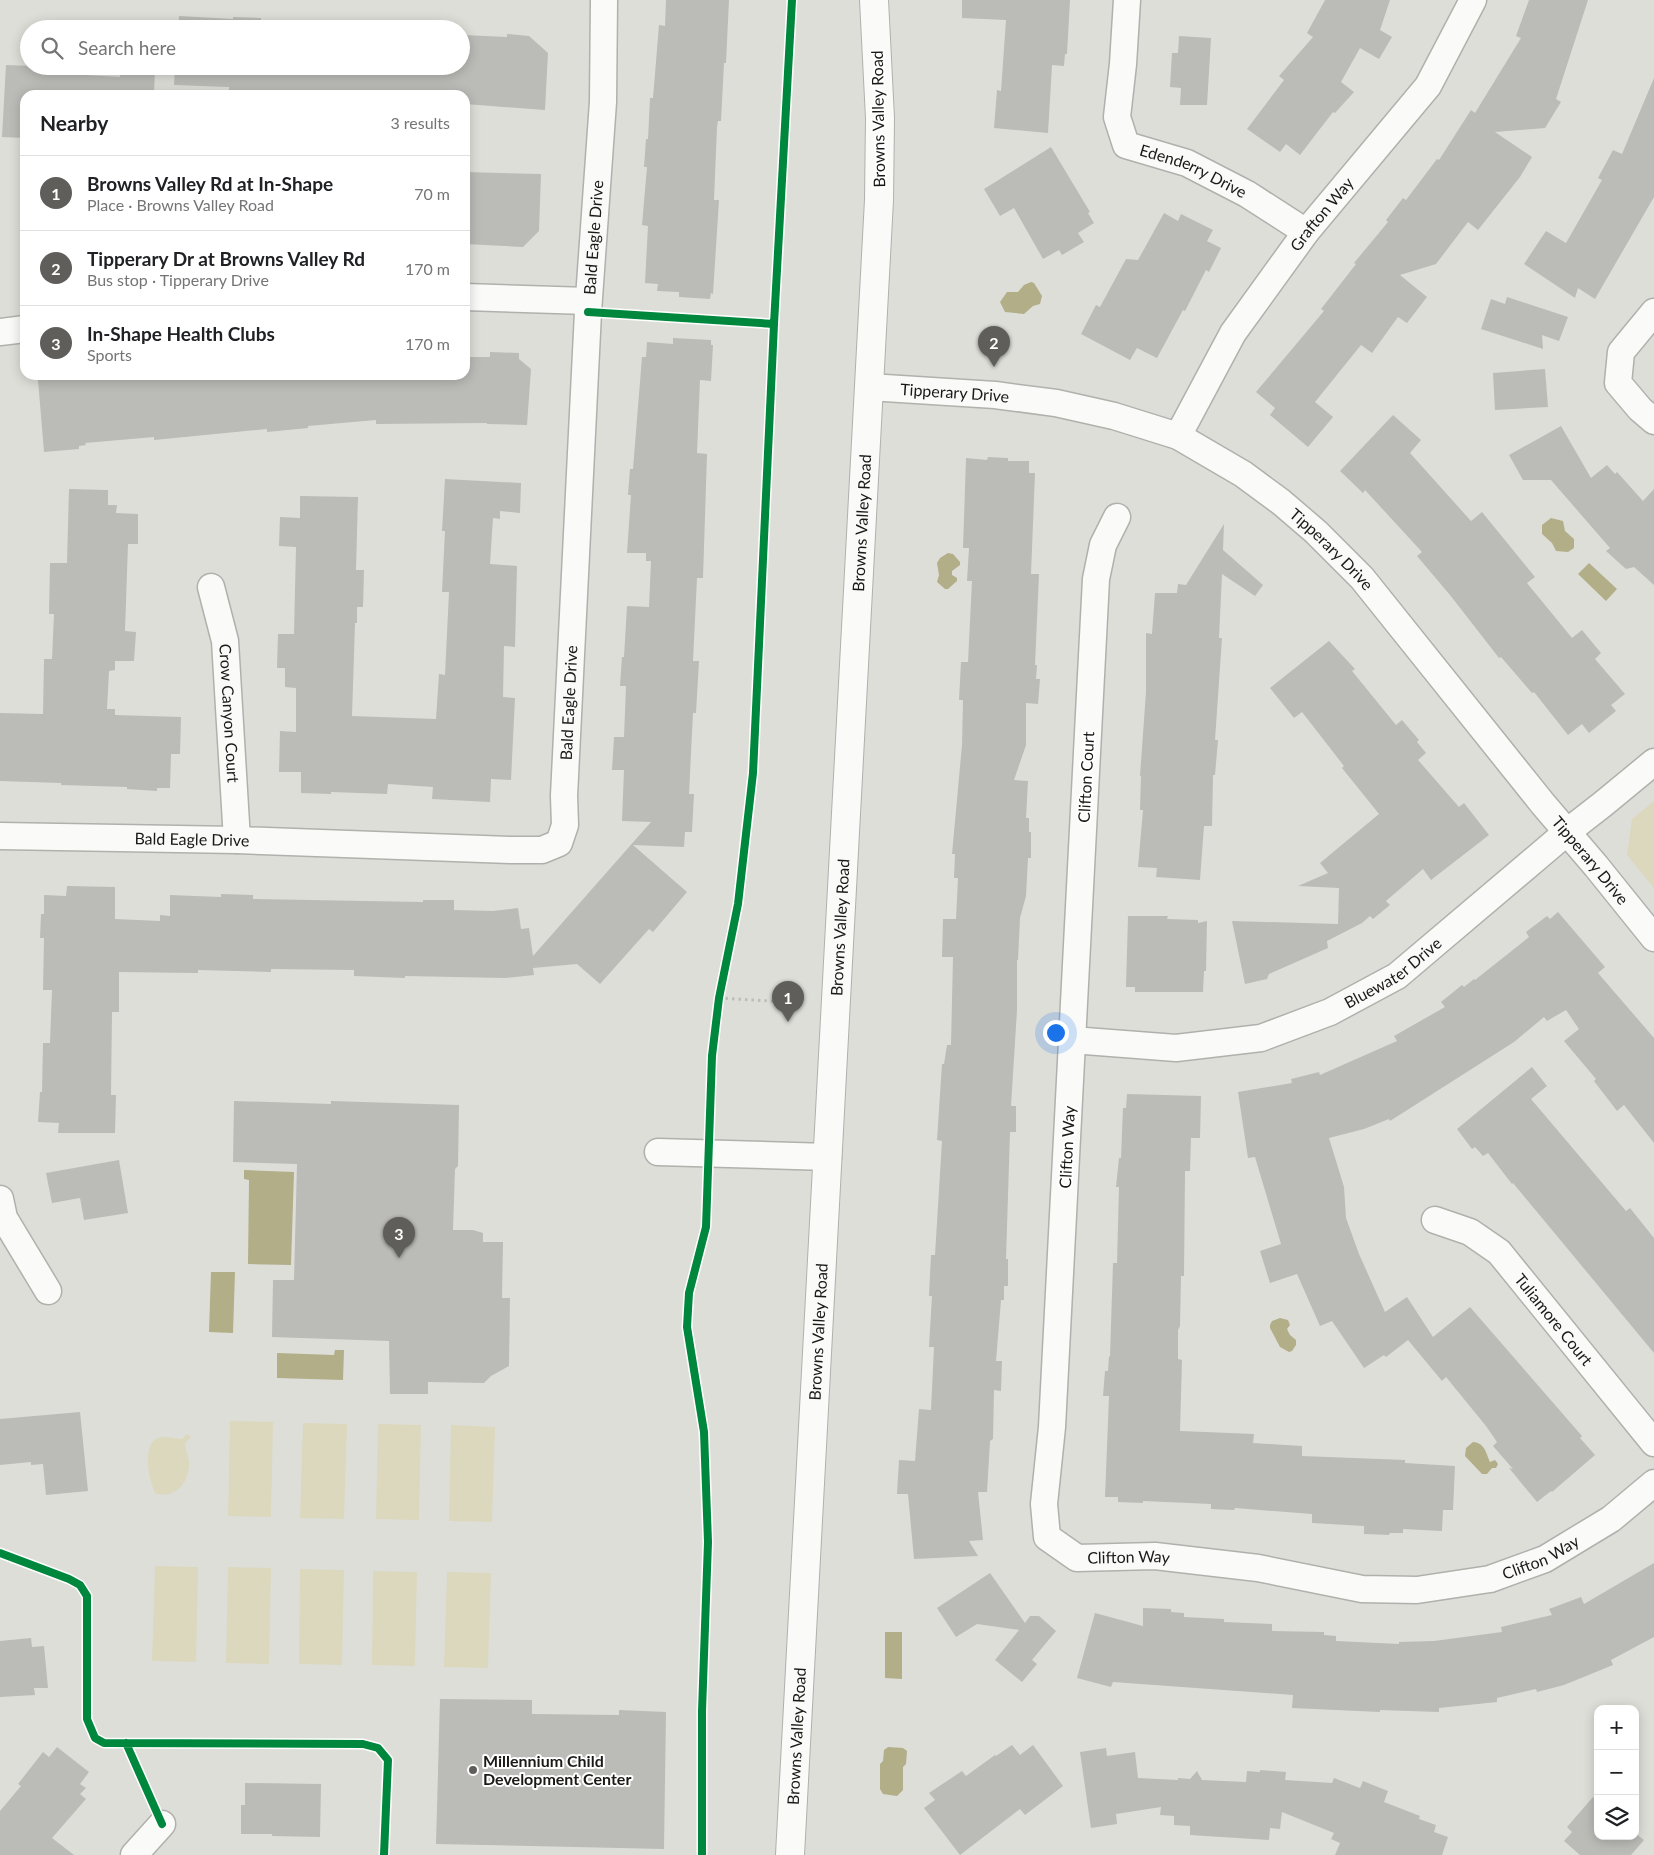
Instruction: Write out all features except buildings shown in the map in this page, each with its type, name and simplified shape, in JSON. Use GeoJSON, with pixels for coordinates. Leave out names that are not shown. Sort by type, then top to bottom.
{"type":"FeatureCollection","features":[{"type":"Feature","properties":{"kind":"main road","name":"Browns Valley Road"},"geometry":{"type":"LineString","coordinates":[[790,1855],[879,200],[880,118],[874,0]]}},
{"type":"Feature","properties":{"kind":"street","name":"Bald Eagle Drive"},"geometry":{"type":"LineString","coordinates":[[0,836],[237,840],[510,850],[542,850],[558,843],[565,825],[564,796],[588,301],[603,102],[604,0]]}},
{"type":"Feature","properties":{"kind":"street","name":"Edenderry Drive"},"geometry":{"type":"LineString","coordinates":[[1127,0],[1117,117],[1126,145],[1187,163],[1247,194],[1306,232]]}},
{"type":"Feature","properties":{"kind":"street","name":"Grafton Way"},"geometry":{"type":"LineString","coordinates":[[1178,436],[1233,332],[1306,232],[1428,86],[1473,0]]}},
{"type":"Feature","properties":{"kind":"street"},"geometry":{"type":"LineString","coordinates":[[470,298],[588,301]]}},
{"type":"Feature","properties":{"kind":"street"},"geometry":{"type":"LineString","coordinates":[[1654,312],[1621,352],[1618,383],[1640,409],[1654,421]]}},
{"type":"Feature","properties":{"kind":"street"},"geometry":{"type":"LineString","coordinates":[[0,332],[20,330]]}},
{"type":"Feature","properties":{"kind":"street","name":"Tipperary Drive"},"geometry":{"type":"LineString","coordinates":[[870,387],[995,395],[1056,403],[1114,416],[1178,436],[1243,474],[1281,502],[1316,532],[1362,578],[1543,804],[1654,938]]}},
{"type":"Feature","properties":{"kind":"street","name":"Clifton Court"},"geometry":{"type":"LineString","coordinates":[[1072,1040],[1096,579],[1103,545],[1117,517]]}},
{"type":"Feature","properties":{"kind":"street","name":"Crow Canyon Court"},"geometry":{"type":"LineString","coordinates":[[211,587],[224,641],[237,840]]}},
{"type":"Feature","properties":{"kind":"street","name":"Bluewater Drive"},"geometry":{"type":"LineString","coordinates":[[1072,1040],[1176,1048],[1261,1038],[1330,1012],[1397,976],[1567,832],[1654,762]]}},
{"type":"Feature","properties":{"kind":"street","name":"Clifton Way"},"geometry":{"type":"LineString","coordinates":[[1072,1040],[1052,1427],[1044,1504],[1047,1537],[1077,1558],[1155,1556],[1258,1568],[1362,1589],[1416,1590],[1490,1579],[1545,1559],[1611,1519],[1654,1483]]}},
{"type":"Feature","properties":{"kind":"street"},"geometry":{"type":"LineString","coordinates":[[658,1152],[828,1157]]}},
{"type":"Feature","properties":{"kind":"street"},"geometry":{"type":"LineString","coordinates":[[0,1199],[4,1218],[48,1291]]}},
{"type":"Feature","properties":{"kind":"street","name":"Tuliamore Court"},"geometry":{"type":"LineString","coordinates":[[1435,1220],[1470,1232],[1499,1252],[1654,1443]]}},
{"type":"Feature","properties":{"kind":"street"},"geometry":{"type":"LineString","coordinates":[[134,1855],[162,1824]]}},
{"type":"Feature","properties":{"kind":"path"},"geometry":{"type":"LineString","coordinates":[[719,998],[788,1002]]}},
{"type":"Feature","properties":{"kind":"shaded area"},"geometry":{"type":"Polygon","coordinates":[[[1031,282],[1034,283],[1042,296],[1040,304],[1033,306],[1024,314],[1005,312],[1000,302],[1007,292],[1018,292],[1024,285],[1031,282]]]}},
{"type":"Feature","properties":{"kind":"shaded area"},"geometry":{"type":"Polygon","coordinates":[[[1551,518],[1563,521],[1565,531],[1574,539],[1574,548],[1568,552],[1556,551],[1552,543],[1542,534],[1542,525],[1551,518]]]}},
{"type":"Feature","properties":{"kind":"shaded area"},"geometry":{"type":"Polygon","coordinates":[[[948,553],[953,554],[960,562],[960,565],[952,571],[952,575],[957,578],[957,581],[948,589],[945,589],[937,582],[939,575],[937,563],[940,558],[948,553]]]}},
{"type":"Feature","properties":{"kind":"shaded area"},"geometry":{"type":"Polygon","coordinates":[[[1589,563],[1617,589],[1606,601],[1578,574],[1589,563]]]}},
{"type":"Feature","properties":{"kind":"shaded area"},"geometry":{"type":"Polygon","coordinates":[[[1654,801],[1654,888],[1627,855],[1632,819],[1654,801]]]}},
{"type":"Feature","properties":{"kind":"shaded area"},"geometry":{"type":"Polygon","coordinates":[[[244,1170],[294,1172],[291,1265],[248,1264],[249,1180],[244,1179],[244,1170]]]}},
{"type":"Feature","properties":{"kind":"shaded area"},"geometry":{"type":"Polygon","coordinates":[[[211,1272],[235,1272],[233,1333],[209,1332],[211,1272]]]}},
{"type":"Feature","properties":{"kind":"shaded area"},"geometry":{"type":"Polygon","coordinates":[[[1280,1318],[1288,1320],[1290,1325],[1287,1329],[1296,1340],[1296,1345],[1289,1352],[1280,1347],[1270,1328],[1272,1321],[1280,1318]]]}},
{"type":"Feature","properties":{"kind":"shaded area"},"geometry":{"type":"Polygon","coordinates":[[[335,1350],[344,1350],[343,1380],[277,1378],[277,1353],[334,1355],[335,1350]]]}},
{"type":"Feature","properties":{"kind":"shaded area"},"geometry":{"type":"Polygon","coordinates":[[[230,1421],[273,1422],[271,1517],[228,1516],[230,1421]]]}},
{"type":"Feature","properties":{"kind":"shaded area"},"geometry":{"type":"Polygon","coordinates":[[[303,1423],[347,1424],[344,1519],[300,1518],[303,1423]]]}},
{"type":"Feature","properties":{"kind":"shaded area"},"geometry":{"type":"Polygon","coordinates":[[[378,1424],[421,1425],[419,1520],[376,1519],[378,1424]]]}},
{"type":"Feature","properties":{"kind":"shaded area"},"geometry":{"type":"Polygon","coordinates":[[[451,1425],[495,1427],[492,1522],[449,1521],[451,1425]]]}},
{"type":"Feature","properties":{"kind":"shaded area"},"geometry":{"type":"Polygon","coordinates":[[[187,1434],[191,1437],[185,1443],[189,1463],[186,1479],[179,1489],[174,1492],[162,1495],[155,1493],[148,1463],[148,1455],[153,1442],[161,1437],[182,1439],[187,1434]]]}},
{"type":"Feature","properties":{"kind":"shaded area"},"geometry":{"type":"Polygon","coordinates":[[[1473,1442],[1483,1446],[1490,1462],[1495,1460],[1498,1464],[1496,1468],[1492,1468],[1487,1474],[1482,1474],[1465,1456],[1466,1448],[1473,1442]]]}},
{"type":"Feature","properties":{"kind":"shaded area"},"geometry":{"type":"Polygon","coordinates":[[[155,1566],[198,1567],[196,1662],[152,1661],[155,1566]]]}},
{"type":"Feature","properties":{"kind":"shaded area"},"geometry":{"type":"Polygon","coordinates":[[[228,1567],[271,1568],[269,1664],[226,1663],[228,1567]]]}},
{"type":"Feature","properties":{"kind":"shaded area"},"geometry":{"type":"Polygon","coordinates":[[[300,1569],[344,1570],[342,1665],[299,1664],[300,1569]]]}},
{"type":"Feature","properties":{"kind":"shaded area"},"geometry":{"type":"Polygon","coordinates":[[[373,1571],[417,1572],[415,1666],[372,1665],[373,1571]]]}},
{"type":"Feature","properties":{"kind":"shaded area"},"geometry":{"type":"Polygon","coordinates":[[[447,1572],[491,1573],[488,1668],[444,1667],[447,1572]]]}},
{"type":"Feature","properties":{"kind":"shaded area"},"geometry":{"type":"Polygon","coordinates":[[[885,1632],[902,1632],[902,1679],[885,1678],[885,1632]]]}},
{"type":"Feature","properties":{"kind":"shaded area"},"geometry":{"type":"Polygon","coordinates":[[[888,1747],[903,1748],[907,1751],[906,1764],[903,1767],[903,1790],[897,1796],[883,1794],[880,1789],[880,1764],[883,1761],[884,1750],[888,1747]]]}},
{"type":"Feature","properties":{"kind":"cycle path"},"geometry":{"type":"LineString","coordinates":[[702,1855],[702,1711],[708,1542],[704,1432],[687,1327],[689,1293],[706,1227],[712,1056],[719,998],[738,904],[753,773],[774,324],[792,0]]}},
{"type":"Feature","properties":{"kind":"cycle path"},"geometry":{"type":"LineString","coordinates":[[588,312],[774,324]]}},
{"type":"Feature","properties":{"kind":"cycle path"},"geometry":{"type":"LineString","coordinates":[[0,1553],[69,1579],[80,1585],[87,1596],[87,1719],[95,1738],[104,1743],[363,1744],[378,1748],[388,1760],[384,1855]]}},
{"type":"Feature","properties":{"kind":"cycle path"},"geometry":{"type":"LineString","coordinates":[[126,1743],[162,1824]]}},
{"type":"Feature","properties":{"kind":"place","name":"Tipperary Dr at Browns Valley Rd"},"geometry":{"type":"Point","coordinates":[994,367]}},
{"type":"Feature","properties":{"kind":"place","name":"Browns Valley Rd at In-Shape"},"geometry":{"type":"Point","coordinates":[788,1022]}},
{"type":"Feature","properties":{"kind":"place","name":"In-Shape Health Clubs"},"geometry":{"type":"Point","coordinates":[399,1258]}},
{"type":"Feature","properties":{"kind":"place","name":"Millennium Child Development Center"},"geometry":{"type":"Point","coordinates":[473,1770]}}]}
